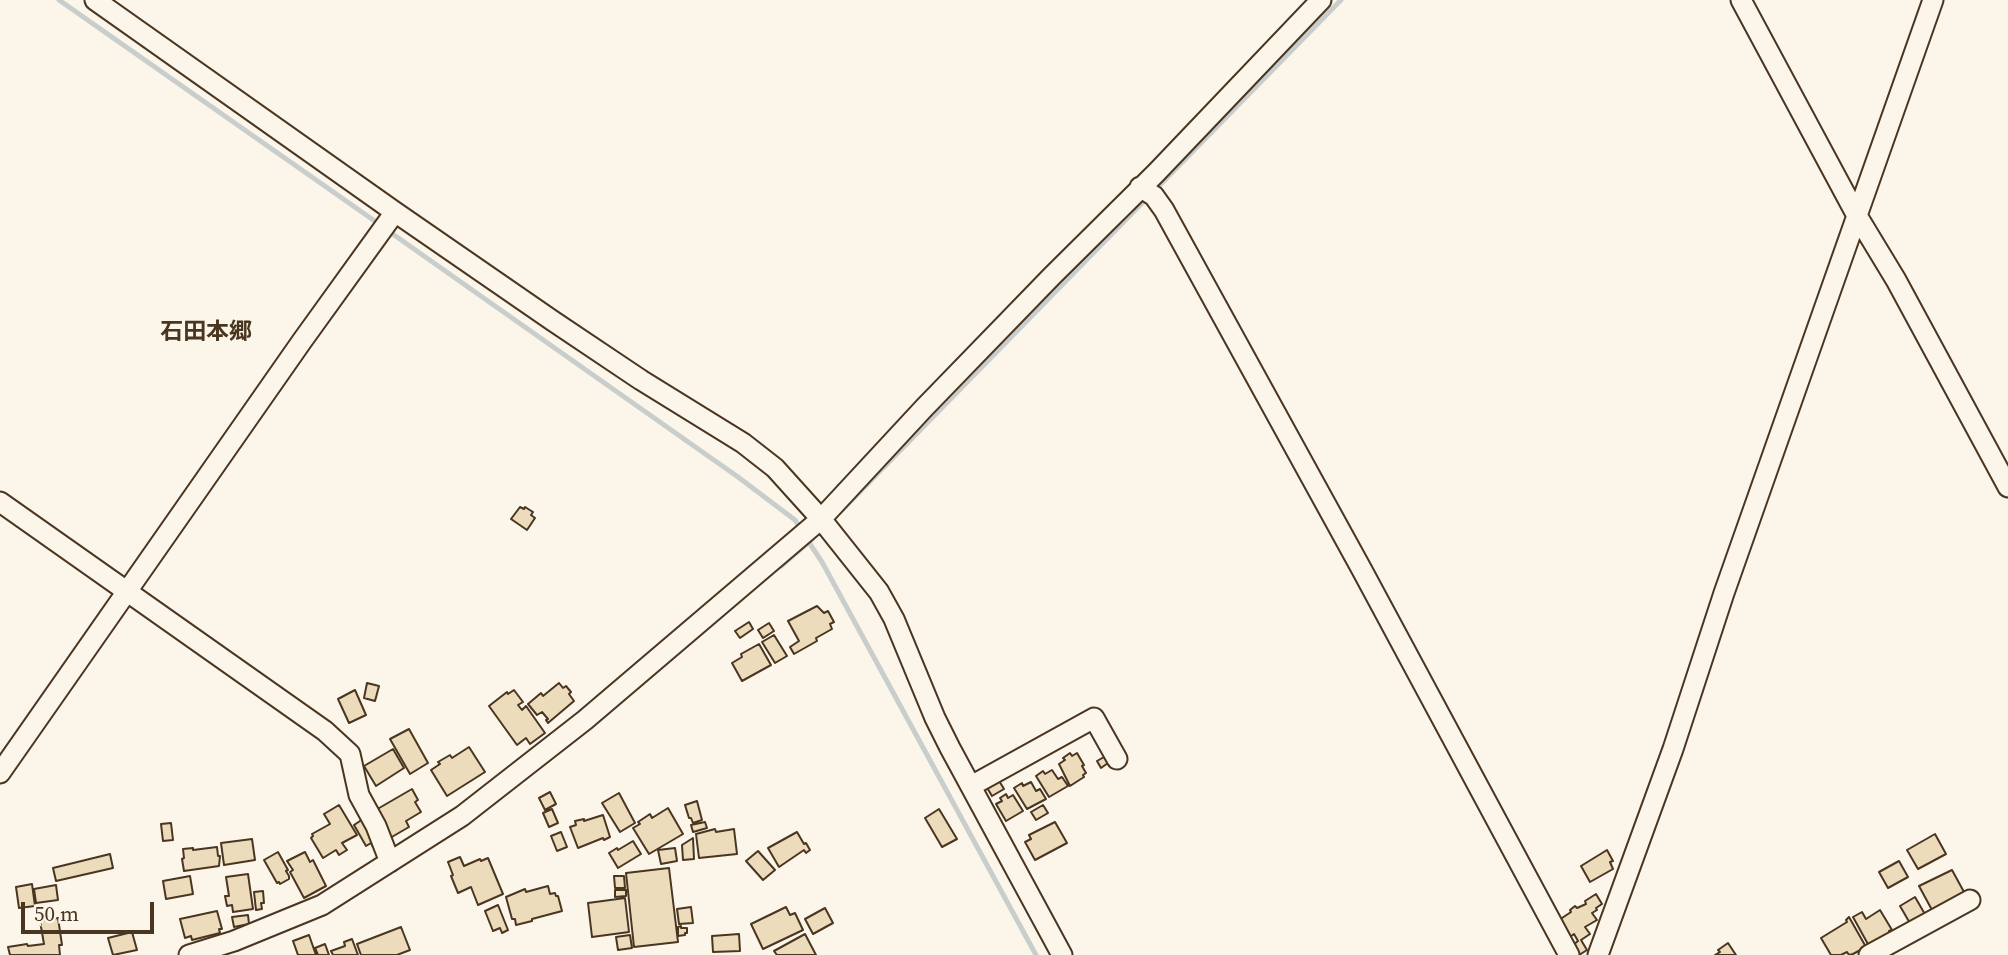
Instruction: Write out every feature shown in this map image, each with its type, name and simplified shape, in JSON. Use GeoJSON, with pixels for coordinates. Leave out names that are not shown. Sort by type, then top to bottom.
{"type":"FeatureCollection","features":[{"type":"Feature","properties":{"kind":"street"},"geometry":{"type":"LineString","coordinates":[[95,0],[564,329],[743,443],[775,468],[821,519],[879,592],[894,619],[935,718],[1062,955]]}},
{"type":"Feature","properties":{"kind":"street"},"geometry":{"type":"LineString","coordinates":[[189,955],[233,941],[322,905],[462,816],[585,720],[821,519],[924,408],[1321,0]]}},
{"type":"Feature","properties":{"kind":"street"},"geometry":{"type":"LineString","coordinates":[[1741,0],[2008,487]]}},
{"type":"Feature","properties":{"kind":"street"},"geometry":{"type":"LineString","coordinates":[[1598,955],[1673,748],[1724,593],[1933,0]]}},
{"type":"Feature","properties":{"kind":"street"},"geometry":{"type":"LineString","coordinates":[[1140,187],[1154,196],[1164,210],[1569,955]]}},
{"type":"Feature","properties":{"kind":"street"},"geometry":{"type":"LineString","coordinates":[[0,773],[395,212]]}},
{"type":"Feature","properties":{"kind":"street"},"geometry":{"type":"LineString","coordinates":[[0,502],[325,731],[350,754],[359,795],[376,826],[390,862]]}},
{"type":"Feature","properties":{"kind":"street"},"geometry":{"type":"LineString","coordinates":[[971,786],[1094,718],[1117,758]]}},
{"type":"Feature","properties":{"kind":"street"},"geometry":{"type":"LineString","coordinates":[[1870,955],[1970,900]]}},
{"type":"Feature","properties":{"kind":"building"},"geometry":{"type":"Polygon","coordinates":[[[520,507],[533,512],[531,515],[535,518],[527,530],[511,519],[520,507]]]}},
{"type":"Feature","properties":{"kind":"building"},"geometry":{"type":"Polygon","coordinates":[[[817,606],[824,613],[828,611],[834,622],[830,624],[832,629],[794,654],[790,647],[799,641],[788,621],[817,606]]]}},
{"type":"Feature","properties":{"kind":"building"},"geometry":{"type":"Polygon","coordinates":[[[749,622],[753,629],[740,638],[735,631],[749,622]]]}},
{"type":"Feature","properties":{"kind":"building"},"geometry":{"type":"Polygon","coordinates":[[[769,623],[774,631],[763,638],[758,630],[769,623]]]}},
{"type":"Feature","properties":{"kind":"building"},"geometry":{"type":"Polygon","coordinates":[[[774,635],[787,656],[775,663],[762,642],[774,635]]]}},
{"type":"Feature","properties":{"kind":"building"},"geometry":{"type":"Polygon","coordinates":[[[759,644],[771,665],[742,681],[732,663],[742,657],[741,654],[759,644]]]}},
{"type":"Feature","properties":{"kind":"building"},"geometry":{"type":"Polygon","coordinates":[[[367,683],[379,686],[375,701],[364,698],[367,683]]]}},
{"type":"Feature","properties":{"kind":"building"},"geometry":{"type":"Polygon","coordinates":[[[559,683],[571,692],[569,694],[574,701],[548,723],[542,712],[537,715],[528,704],[559,683]]]}},
{"type":"Feature","properties":{"kind":"building"},"geometry":{"type":"Polygon","coordinates":[[[355,690],[366,715],[349,723],[338,699],[355,690]]]}},
{"type":"Feature","properties":{"kind":"building"},"geometry":{"type":"Polygon","coordinates":[[[514,690],[523,702],[518,705],[522,710],[526,706],[545,733],[530,744],[526,738],[517,745],[489,706],[514,690]]]}},
{"type":"Feature","properties":{"kind":"building"},"geometry":{"type":"Polygon","coordinates":[[[409,729],[428,763],[410,774],[390,739],[409,729]]]}},
{"type":"Feature","properties":{"kind":"building"},"geometry":{"type":"Polygon","coordinates":[[[469,747],[485,772],[447,796],[431,770],[440,764],[438,762],[450,755],[452,758],[469,747]]]}},
{"type":"Feature","properties":{"kind":"building"},"geometry":{"type":"Polygon","coordinates":[[[393,749],[404,768],[376,786],[364,766],[393,749]]]}},
{"type":"Feature","properties":{"kind":"building"},"geometry":{"type":"Polygon","coordinates":[[[1070,753],[1072,756],[1077,753],[1086,773],[1070,786],[1059,764],[1070,753]]]}},
{"type":"Feature","properties":{"kind":"building"},"geometry":{"type":"Polygon","coordinates":[[[1104,757],[1108,763],[1101,768],[1097,761],[1104,757]]]}},
{"type":"Feature","properties":{"kind":"building"},"geometry":{"type":"Polygon","coordinates":[[[1052,770],[1058,779],[1062,777],[1068,786],[1049,797],[1036,776],[1043,771],[1045,774],[1052,770]]]}},
{"type":"Feature","properties":{"kind":"building"},"geometry":{"type":"Polygon","coordinates":[[[998,779],[1004,789],[992,796],[986,786],[998,779]]]}},
{"type":"Feature","properties":{"kind":"building"},"geometry":{"type":"Polygon","coordinates":[[[1031,782],[1036,791],[1040,789],[1046,799],[1027,809],[1014,788],[1031,782]]]}},
{"type":"Feature","properties":{"kind":"building"},"geometry":{"type":"Polygon","coordinates":[[[412,789],[421,812],[406,821],[409,827],[390,838],[374,811],[412,789]]]}},
{"type":"Feature","properties":{"kind":"building"},"geometry":{"type":"Polygon","coordinates":[[[550,792],[556,804],[545,810],[539,798],[550,792]]]}},
{"type":"Feature","properties":{"kind":"building"},"geometry":{"type":"Polygon","coordinates":[[[619,793],[635,823],[620,832],[602,803],[619,793]]]}},
{"type":"Feature","properties":{"kind":"building"},"geometry":{"type":"Polygon","coordinates":[[[1006,794],[1008,798],[1013,795],[1023,811],[1006,821],[996,804],[1002,801],[1000,798],[1006,794]]]}},
{"type":"Feature","properties":{"kind":"building"},"geometry":{"type":"Polygon","coordinates":[[[697,801],[702,820],[693,823],[685,805],[697,801]]]}},
{"type":"Feature","properties":{"kind":"building"},"geometry":{"type":"Polygon","coordinates":[[[339,805],[357,835],[342,843],[347,850],[339,855],[336,850],[323,858],[311,838],[312,834],[330,824],[324,814],[339,805]]]}},
{"type":"Feature","properties":{"kind":"building"},"geometry":{"type":"Polygon","coordinates":[[[1043,805],[1048,813],[1036,820],[1031,812],[1043,805]]]}},
{"type":"Feature","properties":{"kind":"building"},"geometry":{"type":"Polygon","coordinates":[[[668,808],[683,834],[649,854],[633,828],[650,814],[652,818],[668,808]]]}},
{"type":"Feature","properties":{"kind":"building"},"geometry":{"type":"Polygon","coordinates":[[[552,809],[558,823],[549,827],[543,813],[552,809]]]}},
{"type":"Feature","properties":{"kind":"building"},"geometry":{"type":"Polygon","coordinates":[[[939,809],[957,839],[942,847],[925,818],[939,809]]]}},
{"type":"Feature","properties":{"kind":"building"},"geometry":{"type":"Polygon","coordinates":[[[603,815],[610,837],[578,848],[570,827],[576,825],[575,821],[603,815]]]}},
{"type":"Feature","properties":{"kind":"building"},"geometry":{"type":"Polygon","coordinates":[[[363,819],[377,844],[373,847],[371,843],[366,846],[354,825],[363,819]]]}},
{"type":"Feature","properties":{"kind":"building"},"geometry":{"type":"Polygon","coordinates":[[[705,822],[707,828],[693,832],[691,825],[705,822]]]}},
{"type":"Feature","properties":{"kind":"building"},"geometry":{"type":"Polygon","coordinates":[[[1055,822],[1067,843],[1035,860],[1025,842],[1031,839],[1029,835],[1055,822]]]}},
{"type":"Feature","properties":{"kind":"building"},"geometry":{"type":"Polygon","coordinates":[[[171,823],[173,840],[163,841],[161,824],[171,823]]]}},
{"type":"Feature","properties":{"kind":"building"},"geometry":{"type":"Polygon","coordinates":[[[715,829],[716,832],[734,829],[737,854],[699,858],[696,834],[715,829]]]}},
{"type":"Feature","properties":{"kind":"building"},"geometry":{"type":"Polygon","coordinates":[[[561,832],[567,847],[557,851],[551,836],[561,832]]]}},
{"type":"Feature","properties":{"kind":"building"},"geometry":{"type":"Polygon","coordinates":[[[797,832],[810,850],[806,853],[804,850],[779,867],[768,848],[797,832]]]}},
{"type":"Feature","properties":{"kind":"building"},"geometry":{"type":"Polygon","coordinates":[[[1935,834],[1946,854],[1918,869],[1907,850],[1935,834]]]}},
{"type":"Feature","properties":{"kind":"building"},"geometry":{"type":"Polygon","coordinates":[[[693,838],[694,859],[683,860],[682,845],[693,838]]]}},
{"type":"Feature","properties":{"kind":"building"},"geometry":{"type":"Polygon","coordinates":[[[252,839],[255,860],[224,865],[221,843],[252,839]]]}},
{"type":"Feature","properties":{"kind":"building"},"geometry":{"type":"Polygon","coordinates":[[[633,841],[641,854],[618,868],[609,853],[633,841]]]}},
{"type":"Feature","properties":{"kind":"building"},"geometry":{"type":"Polygon","coordinates":[[[217,847],[219,866],[184,871],[183,849],[217,847]]]}},
{"type":"Feature","properties":{"kind":"building"},"geometry":{"type":"Polygon","coordinates":[[[675,848],[677,861],[661,864],[658,850],[675,848]]]}},
{"type":"Feature","properties":{"kind":"building"},"geometry":{"type":"Polygon","coordinates":[[[1607,850],[1613,861],[1610,862],[1613,869],[1590,882],[1581,866],[1607,850]]]}},
{"type":"Feature","properties":{"kind":"building"},"geometry":{"type":"Polygon","coordinates":[[[758,851],[775,870],[763,880],[746,861],[758,851]]]}},
{"type":"Feature","properties":{"kind":"building"},"geometry":{"type":"Polygon","coordinates":[[[278,852],[289,876],[289,879],[280,884],[264,860],[278,852]]]}},
{"type":"Feature","properties":{"kind":"building"},"geometry":{"type":"Polygon","coordinates":[[[305,852],[310,862],[313,860],[326,886],[304,898],[287,861],[305,852]]]}},
{"type":"Feature","properties":{"kind":"building"},"geometry":{"type":"Polygon","coordinates":[[[110,854],[113,868],[56,881],[53,868],[110,854]]]}},
{"type":"Feature","properties":{"kind":"building"},"geometry":{"type":"Polygon","coordinates":[[[460,857],[464,866],[488,858],[503,894],[478,905],[471,887],[458,893],[448,862],[460,857]]]}},
{"type":"Feature","properties":{"kind":"building"},"geometry":{"type":"Polygon","coordinates":[[[1899,861],[1908,877],[1888,888],[1879,872],[1899,861]]]}},
{"type":"Feature","properties":{"kind":"building"},"geometry":{"type":"Polygon","coordinates":[[[669,868],[678,942],[634,947],[626,873],[669,868]]]}},
{"type":"Feature","properties":{"kind":"building"},"geometry":{"type":"Polygon","coordinates":[[[1952,870],[1964,892],[1932,910],[1919,886],[1952,870]]]}},
{"type":"Feature","properties":{"kind":"building"},"geometry":{"type":"Polygon","coordinates":[[[248,874],[253,909],[233,912],[232,905],[227,906],[225,896],[229,896],[226,877],[248,874]]]}},
{"type":"Feature","properties":{"kind":"building"},"geometry":{"type":"Polygon","coordinates":[[[190,876],[193,894],[166,899],[163,881],[190,876]]]}},
{"type":"Feature","properties":{"kind":"building"},"geometry":{"type":"Polygon","coordinates":[[[614,876],[624,876],[625,888],[615,888],[614,876]]]}},
{"type":"Feature","properties":{"kind":"building"},"geometry":{"type":"Polygon","coordinates":[[[32,884],[35,906],[19,908],[16,887],[32,884]]]}},
{"type":"Feature","properties":{"kind":"building"},"geometry":{"type":"Polygon","coordinates":[[[56,885],[58,900],[36,903],[34,889],[56,885]]]}},
{"type":"Feature","properties":{"kind":"building"},"geometry":{"type":"Polygon","coordinates":[[[548,886],[550,894],[555,893],[558,896],[562,911],[516,925],[506,897],[525,889],[526,892],[548,886]]]}},
{"type":"Feature","properties":{"kind":"building"},"geometry":{"type":"Polygon","coordinates":[[[615,890],[626,890],[626,896],[615,897],[615,890]]]}},
{"type":"Feature","properties":{"kind":"building"},"geometry":{"type":"Polygon","coordinates":[[[263,891],[262,909],[256,910],[254,892],[263,891]]]}},
{"type":"Feature","properties":{"kind":"building"},"geometry":{"type":"Polygon","coordinates":[[[1596,894],[1602,904],[1592,913],[1597,920],[1585,927],[1590,934],[1581,940],[1587,950],[1579,955],[1573,945],[1578,941],[1574,934],[1570,937],[1559,920],[1575,906],[1577,908],[1586,904],[1585,901],[1596,894]]]}},
{"type":"Feature","properties":{"kind":"building"},"geometry":{"type":"Polygon","coordinates":[[[1915,897],[1926,916],[1911,925],[1900,906],[1915,897]]]}},
{"type":"Feature","properties":{"kind":"building"},"geometry":{"type":"Polygon","coordinates":[[[625,898],[629,932],[592,937],[588,903],[625,898]]]}},
{"type":"Feature","properties":{"kind":"building"},"geometry":{"type":"Polygon","coordinates":[[[498,905],[508,930],[502,933],[500,928],[493,931],[485,911],[498,905]]]}},
{"type":"Feature","properties":{"kind":"building"},"geometry":{"type":"Polygon","coordinates":[[[691,907],[693,923],[679,924],[677,909],[691,907]]]}},
{"type":"Feature","properties":{"kind":"building"},"geometry":{"type":"Polygon","coordinates":[[[786,907],[790,915],[795,913],[803,930],[763,949],[751,924],[786,907]]]}},
{"type":"Feature","properties":{"kind":"building"},"geometry":{"type":"Polygon","coordinates":[[[825,908],[833,923],[813,934],[805,919],[825,908]]]}},
{"type":"Feature","properties":{"kind":"building"},"geometry":{"type":"Polygon","coordinates":[[[1880,910],[1892,930],[1889,931],[1890,934],[1869,946],[1853,917],[1862,912],[1866,919],[1880,910]]]}},
{"type":"Feature","properties":{"kind":"building"},"geometry":{"type":"Polygon","coordinates":[[[217,911],[222,929],[219,929],[220,933],[192,940],[191,936],[185,938],[180,919],[217,911]]]}},
{"type":"Feature","properties":{"kind":"building"},"geometry":{"type":"Polygon","coordinates":[[[248,915],[249,924],[234,927],[232,917],[248,915]]]}},
{"type":"Feature","properties":{"kind":"building"},"geometry":{"type":"Polygon","coordinates":[[[1849,917],[1866,947],[1849,955],[1847,952],[1831,955],[1821,938],[1847,922],[1849,917]]]}},
{"type":"Feature","properties":{"kind":"building"},"geometry":{"type":"Polygon","coordinates":[[[58,918],[62,945],[59,945],[60,955],[10,955],[8,947],[44,944],[40,921],[58,918]]]}},
{"type":"Feature","properties":{"kind":"building"},"geometry":{"type":"Polygon","coordinates":[[[401,927],[410,950],[397,955],[361,955],[357,944],[401,927]]]}},
{"type":"Feature","properties":{"kind":"building"},"geometry":{"type":"Polygon","coordinates":[[[678,927],[687,928],[687,933],[678,936],[678,927]]]}},
{"type":"Feature","properties":{"kind":"building"},"geometry":{"type":"Polygon","coordinates":[[[132,932],[137,950],[113,955],[108,938],[132,932]]]}},
{"type":"Feature","properties":{"kind":"building"},"geometry":{"type":"Polygon","coordinates":[[[739,934],[740,951],[713,952],[712,936],[739,934]]]}},
{"type":"Feature","properties":{"kind":"building"},"geometry":{"type":"Polygon","coordinates":[[[805,934],[816,955],[777,955],[774,951],[805,934]]]}},
{"type":"Feature","properties":{"kind":"building"},"geometry":{"type":"Polygon","coordinates":[[[309,935],[316,955],[298,955],[293,941],[309,935]]]}},
{"type":"Feature","properties":{"kind":"building"},"geometry":{"type":"Polygon","coordinates":[[[630,935],[632,948],[618,950],[616,937],[630,935]]]}},
{"type":"Feature","properties":{"kind":"building"},"geometry":{"type":"Polygon","coordinates":[[[352,939],[358,955],[333,955],[331,951],[345,946],[344,942],[352,939]]]}},
{"type":"Feature","properties":{"kind":"building"},"geometry":{"type":"Polygon","coordinates":[[[1728,943],[1736,955],[1715,955],[1720,952],[1718,950],[1728,943]]]}},
{"type":"Feature","properties":{"kind":"building"},"geometry":{"type":"Polygon","coordinates":[[[325,944],[329,955],[318,955],[315,948],[325,944]]]}},
{"type":"Feature","properties":{"kind":"waterway"},"geometry":{"type":"LineString","coordinates":[[59,0],[379,224]]}},
{"type":"Feature","properties":{"kind":"waterway"},"geometry":{"type":"LineString","coordinates":[[1154,191],[1341,0]]}},
{"type":"Feature","properties":{"kind":"waterway"},"geometry":{"type":"LineString","coordinates":[[843,509],[1147,198]]}},
{"type":"Feature","properties":{"kind":"waterway"},"geometry":{"type":"LineString","coordinates":[[387,230],[738,477],[795,520],[801,530]]}},
{"type":"Feature","properties":{"kind":"waterway"},"geometry":{"type":"LineString","coordinates":[[806,538],[822,562],[1036,955]]}},
{"type":"Feature","properties":{"kind":"waterway"},"geometry":{"type":"LineString","coordinates":[[781,566],[811,540]]}},
{"type":"Feature","properties":{"kind":"district","name":"石田本郷"},"geometry":{"type":"Point","coordinates":[206,333]}}]}
